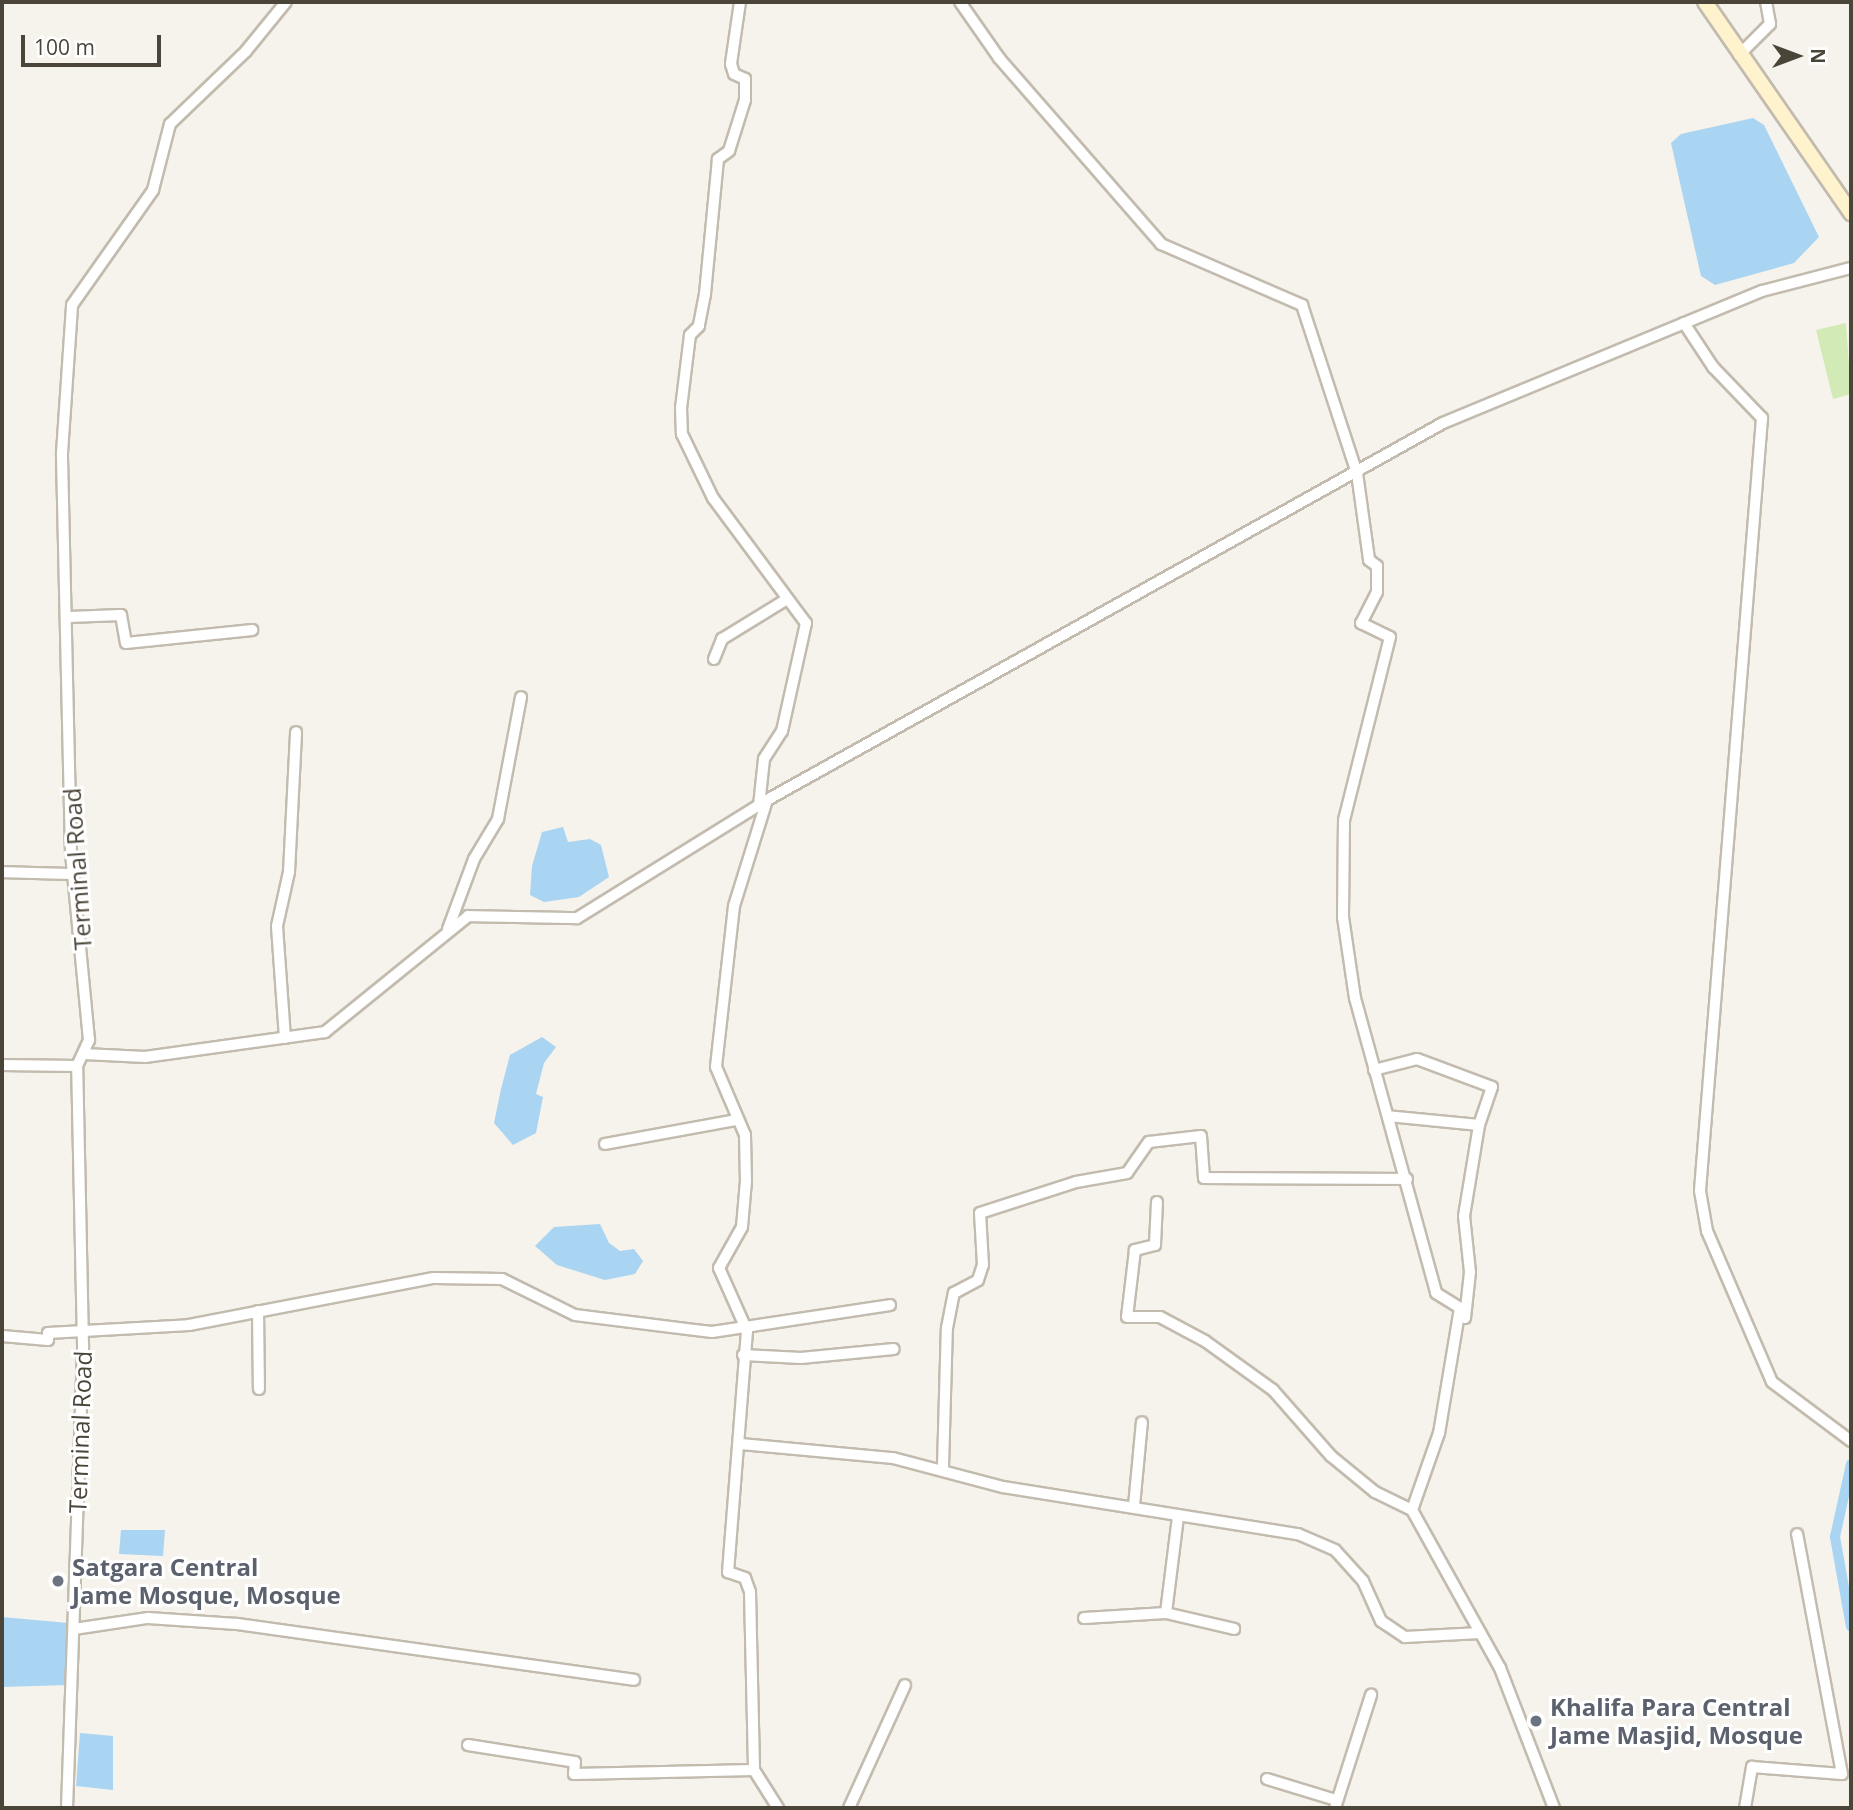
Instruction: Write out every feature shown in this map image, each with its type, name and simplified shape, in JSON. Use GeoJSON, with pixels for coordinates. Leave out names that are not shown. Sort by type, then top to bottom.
{"type":"FeatureCollection","features":[{"type":"Feature","properties":{"kind":"street","name":"Terminal Road"},"geometry":{"type":"LineString","coordinates":[[85,1054],[75,874],[62,453],[72,305],[153,190],[170,124],[246,51],[286,2]]}},
{"type":"Feature","properties":{"kind":"street"},"geometry":{"type":"LineString","coordinates":[[740,2],[731,64],[734,74],[746,79],[746,100],[729,151],[718,159],[705,294],[699,326],[690,335],[682,434],[713,498],[806,623],[782,731],[764,759],[763,803],[734,906],[716,1067],[736,1120],[745,1135],[742,1227],[719,1268],[747,1331],[743,1355],[741,1444],[728,1572],[745,1578],[750,1592],[754,1770],[778,1808]]}},
{"type":"Feature","properties":{"kind":"street"},"geometry":{"type":"LineString","coordinates":[[960,2],[999,58],[1161,244],[1302,305],[1357,473],[1369,560],[1377,566],[1377,592],[1362,623],[1390,637],[1352,781],[1343,861],[1349,961],[1374,1070],[1407,1179],[1436,1293],[1460,1308],[1460,1321],[1439,1433],[1412,1510]]}},
{"type":"Feature","properties":{"kind":"street"},"geometry":{"type":"LineString","coordinates":[[1705,2],[1851,213]]}},
{"type":"Feature","properties":{"kind":"street"},"geometry":{"type":"LineString","coordinates":[[1740,55],[1770,24],[1766,2]]}},
{"type":"Feature","properties":{"kind":"street"},"geometry":{"type":"LineString","coordinates":[[2,1065],[77,1066],[85,1054],[145,1058],[325,1032],[447,929],[468,916],[577,918],[763,803],[1443,423],[1762,291],[1851,268]]}},
{"type":"Feature","properties":{"kind":"street"},"geometry":{"type":"LineString","coordinates":[[1684,323],[1713,367],[1762,418],[1700,1191],[1707,1230],[1772,1382],[1851,1441]]}},
{"type":"Feature","properties":{"kind":"street"},"geometry":{"type":"LineString","coordinates":[[714,659],[722,639],[787,599]]}},
{"type":"Feature","properties":{"kind":"street"},"geometry":{"type":"LineString","coordinates":[[69,617],[121,615],[126,643],[252,630]]}},
{"type":"Feature","properties":{"kind":"street"},"geometry":{"type":"LineString","coordinates":[[447,929],[474,859],[498,819],[521,697]]}},
{"type":"Feature","properties":{"kind":"street"},"geometry":{"type":"LineString","coordinates":[[285,1038],[277,926],[289,872],[296,733]]}},
{"type":"Feature","properties":{"kind":"street"},"geometry":{"type":"LineString","coordinates":[[2,872],[75,874]]}},
{"type":"Feature","properties":{"kind":"street"},"geometry":{"type":"LineString","coordinates":[[1374,1070],[1417,1059],[1492,1087],[1479,1125],[1464,1216],[1470,1272],[1465,1321],[1460,1321]]}},
{"type":"Feature","properties":{"kind":"street","name":"Terminal Road"},"geometry":{"type":"LineString","coordinates":[[67,1808],[83,1333],[77,1066]]}},
{"type":"Feature","properties":{"kind":"street"},"geometry":{"type":"LineString","coordinates":[[1388,1116],[1479,1125]]}},
{"type":"Feature","properties":{"kind":"street"},"geometry":{"type":"LineString","coordinates":[[605,1144],[736,1120]]}},
{"type":"Feature","properties":{"kind":"street"},"geometry":{"type":"LineString","coordinates":[[943,1467],[947,1328],[954,1293],[978,1280],[983,1265],[980,1213],[1076,1182],[1127,1173],[1149,1142],[1190,1136],[1201,1136],[1204,1178],[1407,1179]]}},
{"type":"Feature","properties":{"kind":"street"},"geometry":{"type":"LineString","coordinates":[[1157,1202],[1156,1245],[1135,1250],[1127,1317],[1160,1317],[1205,1340],[1273,1390],[1331,1456],[1375,1492],[1412,1510],[1480,1633],[1534,1747],[1554,1808]]}},
{"type":"Feature","properties":{"kind":"street"},"geometry":{"type":"LineString","coordinates":[[2,1336],[48,1340],[48,1334],[189,1325],[392,1284],[502,1279],[593,1320],[747,1331],[890,1305]]}},
{"type":"Feature","properties":{"kind":"street"},"geometry":{"type":"LineString","coordinates":[[258,1311],[259,1389]]}},
{"type":"Feature","properties":{"kind":"street"},"geometry":{"type":"LineString","coordinates":[[743,1355],[801,1358],[894,1349]]}},
{"type":"Feature","properties":{"kind":"street"},"geometry":{"type":"LineString","coordinates":[[1133,1506],[1142,1422]]}},
{"type":"Feature","properties":{"kind":"street"},"geometry":{"type":"LineString","coordinates":[[741,1444],[943,1467],[981,1483],[1133,1506],[1178,1517],[1298,1534],[1335,1550],[1363,1581],[1381,1621],[1405,1637],[1480,1633]]}},
{"type":"Feature","properties":{"kind":"street"},"geometry":{"type":"LineString","coordinates":[[1166,1613],[1178,1517]]}},
{"type":"Feature","properties":{"kind":"street"},"geometry":{"type":"LineString","coordinates":[[1745,1808],[1752,1767],[1842,1774],[1797,1534]]}},
{"type":"Feature","properties":{"kind":"street"},"geometry":{"type":"LineString","coordinates":[[1084,1618],[1166,1613],[1234,1629]]}},
{"type":"Feature","properties":{"kind":"street"},"geometry":{"type":"LineString","coordinates":[[74,1629],[148,1618],[237,1624],[634,1680]]}},
{"type":"Feature","properties":{"kind":"street"},"geometry":{"type":"LineString","coordinates":[[849,1808],[905,1685]]}},
{"type":"Feature","properties":{"kind":"street"},"geometry":{"type":"LineString","coordinates":[[1267,1779],[1335,1804],[1371,1695]]}},
{"type":"Feature","properties":{"kind":"street"},"geometry":{"type":"LineString","coordinates":[[468,1745],[575,1762],[574,1774],[754,1770]]}},
{"type":"Feature","properties":{"kind":"green space"},"geometry":{"type":"Polygon","coordinates":[[[1846,323],[1851,394],[1833,399],[1816,330],[1846,323]]]}},
{"type":"Feature","properties":{"kind":"water"},"geometry":{"type":"Polygon","coordinates":[[[1753,118],[1764,125],[1819,237],[1794,263],[1715,285],[1701,276],[1671,143],[1681,134],[1753,118]]]}},
{"type":"Feature","properties":{"kind":"water"},"geometry":{"type":"Polygon","coordinates":[[[563,827],[568,842],[590,839],[601,845],[609,877],[579,897],[544,902],[530,895],[532,866],[542,832],[563,827]]]}},
{"type":"Feature","properties":{"kind":"water"},"geometry":{"type":"Polygon","coordinates":[[[542,1037],[556,1047],[544,1063],[536,1094],[543,1097],[536,1133],[513,1145],[494,1123],[510,1055],[542,1037]]]}},
{"type":"Feature","properties":{"kind":"water"},"geometry":{"type":"Polygon","coordinates":[[[600,1224],[609,1243],[620,1251],[634,1249],[643,1261],[635,1274],[605,1280],[557,1265],[535,1246],[554,1227],[600,1224]]]}},
{"type":"Feature","properties":{"kind":"water"},"geometry":{"type":"Polygon","coordinates":[[[121,1530],[165,1530],[163,1556],[119,1554],[121,1530]]]}},
{"type":"Feature","properties":{"kind":"water"},"geometry":{"type":"Polygon","coordinates":[[[2,1617],[68,1623],[67,1685],[2,1687],[2,1617]]]}},
{"type":"Feature","properties":{"kind":"water"},"geometry":{"type":"Polygon","coordinates":[[[80,1733],[113,1736],[113,1790],[76,1786],[80,1733]]]}},
{"type":"Feature","properties":{"kind":"waterway"},"geometry":{"type":"LineString","coordinates":[[1851,1464],[1835,1537],[1851,1627]]}},
{"type":"Feature","properties":{"kind":"place","name":"Satgara Central Jame Mosque, Mosque"},"geometry":{"type":"Point","coordinates":[58,1581]}},
{"type":"Feature","properties":{"kind":"place","name":"Khalifa Para Central Jame Masjid, Mosque"},"geometry":{"type":"Point","coordinates":[1536,1721]}}]}
